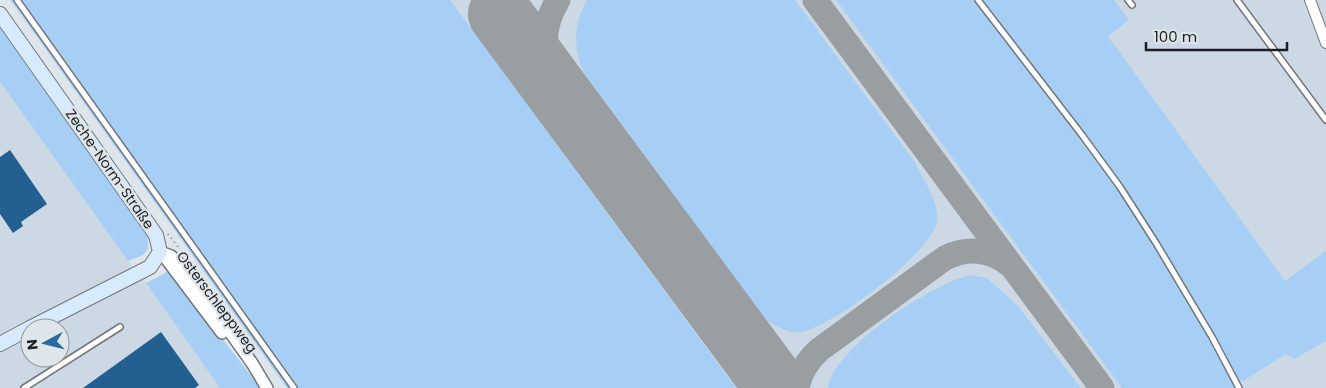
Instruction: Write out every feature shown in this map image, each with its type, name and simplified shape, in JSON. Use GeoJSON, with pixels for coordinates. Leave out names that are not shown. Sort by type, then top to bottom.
{"type":"FeatureCollection","features":[{"type":"Feature","properties":{"kind":"main road","name":"Zeche-Norm-Straße"},"geometry":{"type":"LineString","coordinates":[[0,14],[166,249]]}},
{"type":"Feature","properties":{"kind":"main road"},"geometry":{"type":"LineString","coordinates":[[50,318],[150,267],[166,249]]}},
{"type":"Feature","properties":{"kind":"main road"},"geometry":{"type":"LineString","coordinates":[[0,344],[20,333]]}},
{"type":"Feature","properties":{"kind":"street"},"geometry":{"type":"LineString","coordinates":[[1310,0],[1326,43]]}},
{"type":"Feature","properties":{"kind":"street","name":"Osterschleppweg"},"geometry":{"type":"LineString","coordinates":[[166,249],[185,269],[252,363],[266,386]]}},
{"type":"Feature","properties":{"kind":"lane"},"geometry":{"type":"LineString","coordinates":[[17,0],[294,388]]}},
{"type":"Feature","properties":{"kind":"lane"},"geometry":{"type":"LineString","coordinates":[[978,0],[1082,135],[1120,188],[1156,243],[1212,337],[1239,388]]}},
{"type":"Feature","properties":{"kind":"lane"},"geometry":{"type":"LineString","coordinates":[[1236,0],[1326,120]]}},
{"type":"Feature","properties":{"kind":"lane"},"geometry":{"type":"LineString","coordinates":[[24,388],[120,327]]}},
{"type":"Feature","properties":{"kind":"path"},"geometry":{"type":"LineString","coordinates":[[166,249],[175,243]]}},
{"type":"Feature","properties":{"kind":"shaded area"},"geometry":{"type":"Polygon","coordinates":[[[10,0],[1326,0],[1326,388],[288,388],[10,0]]]}},
{"type":"Feature","properties":{"kind":"shaded area"},"geometry":{"type":"Polygon","coordinates":[[[11,0],[450,0],[736,388],[287,388],[11,0]]]}},
{"type":"Feature","properties":{"kind":"shaded area"},"geometry":{"type":"Polygon","coordinates":[[[587,0],[795,0],[914,161],[930,190],[936,206],[937,221],[931,234],[918,251],[879,286],[857,303],[816,327],[801,332],[792,332],[766,320],[584,73],[580,64],[576,36],[579,18],[587,0]]]}},
{"type":"Feature","properties":{"kind":"shaded area"},"geometry":{"type":"Polygon","coordinates":[[[836,0],[1114,0],[1129,20],[1108,36],[1285,281],[1326,251],[1326,341],[1294,359],[1286,354],[1235,386],[1235,388],[1122,388],[836,0]]]}},
{"type":"Feature","properties":{"kind":"shaded area"},"geometry":{"type":"Polygon","coordinates":[[[0,22],[117,188],[148,238],[148,249],[143,255],[128,261],[0,82],[0,22]]]}},
{"type":"Feature","properties":{"kind":"shaded area"},"geometry":{"type":"Polygon","coordinates":[[[0,82],[128,261],[146,283],[220,388],[0,388],[0,82]]]}},
{"type":"Feature","properties":{"kind":"shaded area"},"geometry":{"type":"Polygon","coordinates":[[[169,271],[261,388],[220,388],[146,283],[169,271]]]}},
{"type":"Feature","properties":{"kind":"shaded area"},"geometry":{"type":"Polygon","coordinates":[[[970,275],[987,278],[1018,306],[1081,388],[828,388],[834,372],[847,355],[865,337],[910,304],[953,281],[970,275]]]}},
{"type":"Feature","properties":{"kind":"building"},"geometry":{"type":"Polygon","coordinates":[[[10,150],[47,204],[21,222],[23,226],[13,233],[0,214],[0,157],[10,150]]]}},
{"type":"Feature","properties":{"kind":"building"},"geometry":{"type":"Polygon","coordinates":[[[161,332],[199,385],[195,388],[83,388],[161,332]]]}},
{"type":"Feature","properties":{"kind":"taxiway"},"geometry":{"type":"LineString","coordinates":[[558,0],[547,25],[546,48],[547,60],[561,96]]}},
{"type":"Feature","properties":{"kind":"taxiway"},"geometry":{"type":"LineString","coordinates":[[815,0],[1102,388]]}},
{"type":"Feature","properties":{"kind":"taxiway"},"geometry":{"type":"LineString","coordinates":[[797,388],[805,367],[819,350],[945,258],[962,252],[979,251],[995,256],[1010,265]]}},
{"type":"Feature","properties":{"kind":"runway"},"geometry":{"type":"LineString","coordinates":[[500,14],[777,388]]}}]}
